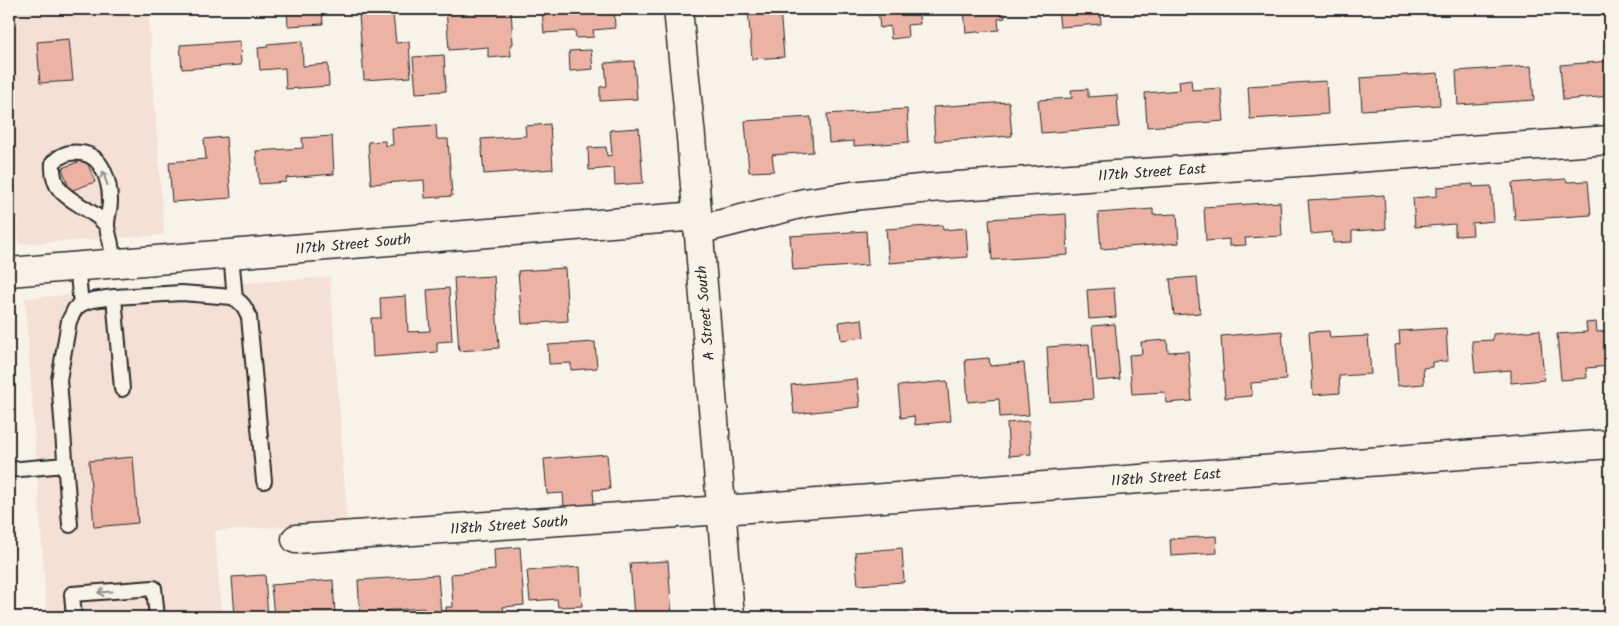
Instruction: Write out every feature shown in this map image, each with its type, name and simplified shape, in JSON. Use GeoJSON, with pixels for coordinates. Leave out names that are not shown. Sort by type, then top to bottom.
{"type":"FeatureCollection","features":[{"type":"Feature","properties":{"kind":"street","name":"A Street South"},"geometry":{"type":"LineString","coordinates":[[678,9],[698,223],[730,617]]}},
{"type":"Feature","properties":{"kind":"street","name":"117th Street East"},"geometry":{"type":"LineString","coordinates":[[698,223],[804,203],[930,188],[1610,140]]}},
{"type":"Feature","properties":{"kind":"street","name":"117th Street South"},"geometry":{"type":"LineString","coordinates":[[9,272],[231,254],[698,223]]}},
{"type":"Feature","properties":{"kind":"street","name":"118th Street East"},"geometry":{"type":"LineString","coordinates":[[722,510],[1610,444]]}},
{"type":"Feature","properties":{"kind":"street","name":"118th Street South"},"geometry":{"type":"LineString","coordinates":[[296,539],[722,510]]}},
{"type":"Feature","properties":{"kind":"lane"},"geometry":{"type":"LineString","coordinates":[[107,226],[96,215],[65,196],[59,190],[52,172],[53,163],[59,157],[68,153],[79,152],[89,154],[95,159],[106,176],[110,202],[107,226],[112,263]]}},
{"type":"Feature","properties":{"kind":"lane"},"geometry":{"type":"LineString","coordinates":[[231,254],[235,299]]}},
{"type":"Feature","properties":{"kind":"lane"},"geometry":{"type":"LineString","coordinates":[[77,266],[81,304]]}},
{"type":"Feature","properties":{"kind":"lane"},"geometry":{"type":"LineString","coordinates":[[70,526],[60,368],[69,321],[81,304],[92,300],[182,293],[235,299],[246,308],[249,317],[264,481]]}},
{"type":"Feature","properties":{"kind":"lane"},"geometry":{"type":"LineString","coordinates":[[114,297],[122,389]]}},
{"type":"Feature","properties":{"kind":"lane"},"geometry":{"type":"LineString","coordinates":[[9,470],[65,465]]}},
{"type":"Feature","properties":{"kind":"lane"},"geometry":{"type":"LineString","coordinates":[[74,617],[72,594],[154,588],[157,617]]}},
{"type":"Feature","properties":{"kind":"shaded area"},"geometry":{"type":"Polygon","coordinates":[[[9,9],[148,9],[164,235],[19,244],[9,91],[9,9]]]}},
{"type":"Feature","properties":{"kind":"shaded area"},"geometry":{"type":"Polygon","coordinates":[[[330,277],[347,522],[215,531],[221,617],[47,617],[25,298],[330,277]]]}},
{"type":"Feature","properties":{"kind":"building"},"geometry":{"type":"Polygon","coordinates":[[[287,9],[322,9],[323,24],[288,26],[287,9]]]}},
{"type":"Feature","properties":{"kind":"building"},"geometry":{"type":"Polygon","coordinates":[[[446,9],[511,9],[513,44],[510,45],[511,56],[488,58],[488,47],[449,50],[446,9]]]}},
{"type":"Feature","properties":{"kind":"building"},"geometry":{"type":"Polygon","coordinates":[[[542,9],[614,9],[615,28],[593,30],[594,37],[576,38],[575,31],[544,33],[542,9]]]}},
{"type":"Feature","properties":{"kind":"building"},"geometry":{"type":"Polygon","coordinates":[[[748,9],[780,9],[784,57],[752,59],[748,9]]]}},
{"type":"Feature","properties":{"kind":"building"},"geometry":{"type":"Polygon","coordinates":[[[878,9],[918,9],[920,24],[907,25],[908,37],[891,39],[890,26],[880,28],[878,9]]]}},
{"type":"Feature","properties":{"kind":"building"},"geometry":{"type":"Polygon","coordinates":[[[964,9],[1004,9],[1005,18],[998,19],[999,30],[966,33],[964,9]]]}},
{"type":"Feature","properties":{"kind":"building"},"geometry":{"type":"Polygon","coordinates":[[[1058,9],[1100,9],[1101,24],[1060,27],[1058,9]]]}},
{"type":"Feature","properties":{"kind":"building"},"geometry":{"type":"Polygon","coordinates":[[[1144,9],[1204,9],[1145,13],[1144,9]]]}},
{"type":"Feature","properties":{"kind":"building"},"geometry":{"type":"Polygon","coordinates":[[[393,13],[396,43],[409,42],[411,77],[364,80],[359,15],[393,13]]]}},
{"type":"Feature","properties":{"kind":"building"},"geometry":{"type":"Polygon","coordinates":[[[69,39],[73,81],[40,83],[37,42],[69,39]]]}},
{"type":"Feature","properties":{"kind":"building"},"geometry":{"type":"Polygon","coordinates":[[[240,41],[241,65],[182,69],[180,45],[240,41]]]}},
{"type":"Feature","properties":{"kind":"building"},"geometry":{"type":"Polygon","coordinates":[[[302,41],[303,66],[328,64],[329,86],[286,89],[285,68],[260,70],[258,48],[268,47],[267,44],[302,41]]]}},
{"type":"Feature","properties":{"kind":"building"},"geometry":{"type":"Polygon","coordinates":[[[591,50],[593,69],[570,71],[569,51],[591,50]]]}},
{"type":"Feature","properties":{"kind":"building"},"geometry":{"type":"Polygon","coordinates":[[[444,55],[446,91],[416,93],[413,57],[444,55]]]}},
{"type":"Feature","properties":{"kind":"building"},"geometry":{"type":"Polygon","coordinates":[[[634,61],[637,99],[600,101],[600,87],[607,86],[605,63],[634,61]]]}},
{"type":"Feature","properties":{"kind":"building"},"geometry":{"type":"Polygon","coordinates":[[[1610,61],[1610,96],[1563,100],[1560,65],[1610,61]]]}},
{"type":"Feature","properties":{"kind":"building"},"geometry":{"type":"Polygon","coordinates":[[[1531,66],[1534,100],[1458,105],[1456,71],[1531,66]]]}},
{"type":"Feature","properties":{"kind":"building"},"geometry":{"type":"Polygon","coordinates":[[[1438,73],[1440,105],[1362,110],[1360,78],[1438,73]]]}},
{"type":"Feature","properties":{"kind":"building"},"geometry":{"type":"Polygon","coordinates":[[[1191,79],[1192,90],[1221,88],[1224,121],[1147,127],[1145,93],[1180,90],[1179,81],[1191,79]]]}},
{"type":"Feature","properties":{"kind":"building"},"geometry":{"type":"Polygon","coordinates":[[[1326,81],[1328,114],[1250,119],[1248,86],[1326,81]]]}},
{"type":"Feature","properties":{"kind":"building"},"geometry":{"type":"Polygon","coordinates":[[[1088,89],[1088,97],[1117,95],[1119,127],[1041,133],[1038,100],[1072,98],[1071,90],[1088,89]]]}},
{"type":"Feature","properties":{"kind":"building"},"geometry":{"type":"Polygon","coordinates":[[[1009,102],[1012,136],[935,141],[933,107],[1009,102]]]}},
{"type":"Feature","properties":{"kind":"building"},"geometry":{"type":"Polygon","coordinates":[[[907,109],[909,142],[854,146],[854,141],[829,143],[827,114],[907,109]]]}},
{"type":"Feature","properties":{"kind":"building"},"geometry":{"type":"Polygon","coordinates":[[[811,117],[813,152],[772,155],[774,171],[749,172],[745,121],[811,117]]]}},
{"type":"Feature","properties":{"kind":"building"},"geometry":{"type":"Polygon","coordinates":[[[550,124],[553,169],[484,174],[481,139],[526,136],[525,126],[550,124]]]}},
{"type":"Feature","properties":{"kind":"building"},"geometry":{"type":"Polygon","coordinates":[[[436,125],[437,139],[448,139],[452,196],[425,198],[424,180],[371,184],[368,142],[385,141],[385,146],[393,145],[392,128],[436,125]]]}},
{"type":"Feature","properties":{"kind":"building"},"geometry":{"type":"Polygon","coordinates":[[[639,128],[643,183],[615,185],[614,168],[589,170],[588,148],[606,147],[607,156],[612,155],[610,130],[639,128]]]}},
{"type":"Feature","properties":{"kind":"building"},"geometry":{"type":"Polygon","coordinates":[[[332,136],[334,174],[286,178],[286,182],[259,184],[256,151],[303,148],[302,138],[332,136]]]}},
{"type":"Feature","properties":{"kind":"building"},"geometry":{"type":"Polygon","coordinates":[[[226,137],[231,198],[172,202],[169,162],[206,159],[204,139],[226,137]]]}},
{"type":"Feature","properties":{"kind":"building"},"geometry":{"type":"Polygon","coordinates":[[[86,159],[95,182],[70,191],[62,168],[86,159]]]}},
{"type":"Feature","properties":{"kind":"building"},"geometry":{"type":"Polygon","coordinates":[[[1566,179],[1567,182],[1588,181],[1591,215],[1515,220],[1512,183],[1566,179]]]}},
{"type":"Feature","properties":{"kind":"building"},"geometry":{"type":"Polygon","coordinates":[[[1473,184],[1473,187],[1491,186],[1494,221],[1472,223],[1473,235],[1455,236],[1455,224],[1415,227],[1413,198],[1437,196],[1437,187],[1473,184]]]}},
{"type":"Feature","properties":{"kind":"building"},"geometry":{"type":"Polygon","coordinates":[[[1384,195],[1386,229],[1352,231],[1352,242],[1333,243],[1332,232],[1311,234],[1308,200],[1384,195]]]}},
{"type":"Feature","properties":{"kind":"building"},"geometry":{"type":"Polygon","coordinates":[[[1280,202],[1282,236],[1245,238],[1246,245],[1229,246],[1229,239],[1206,241],[1204,207],[1280,202]]]}},
{"type":"Feature","properties":{"kind":"building"},"geometry":{"type":"Polygon","coordinates":[[[1153,209],[1153,215],[1177,214],[1179,243],[1101,249],[1098,213],[1153,209]]]}},
{"type":"Feature","properties":{"kind":"building"},"geometry":{"type":"Polygon","coordinates":[[[1066,214],[1068,255],[992,260],[989,219],[1066,214]]]}},
{"type":"Feature","properties":{"kind":"building"},"geometry":{"type":"Polygon","coordinates":[[[942,225],[943,230],[966,228],[968,257],[889,263],[886,229],[942,225]]]}},
{"type":"Feature","properties":{"kind":"building"},"geometry":{"type":"Polygon","coordinates":[[[866,231],[868,265],[793,270],[790,236],[866,231]]]}},
{"type":"Feature","properties":{"kind":"building"},"geometry":{"type":"Polygon","coordinates":[[[565,268],[568,321],[522,324],[518,271],[565,268]]]}},
{"type":"Feature","properties":{"kind":"building"},"geometry":{"type":"Polygon","coordinates":[[[494,276],[499,348],[459,351],[454,278],[494,276]]]}},
{"type":"Feature","properties":{"kind":"building"},"geometry":{"type":"Polygon","coordinates":[[[1197,277],[1200,313],[1174,315],[1170,279],[1197,277]]]}},
{"type":"Feature","properties":{"kind":"building"},"geometry":{"type":"Polygon","coordinates":[[[449,288],[452,341],[437,342],[437,352],[373,357],[371,318],[381,318],[380,298],[406,296],[408,332],[430,331],[427,290],[449,288]]]}},
{"type":"Feature","properties":{"kind":"building"},"geometry":{"type":"Polygon","coordinates":[[[1114,288],[1116,317],[1089,319],[1087,290],[1114,288]]]}},
{"type":"Feature","properties":{"kind":"building"},"geometry":{"type":"Polygon","coordinates":[[[862,319],[864,337],[841,340],[839,322],[862,319]]]}},
{"type":"Feature","properties":{"kind":"building"},"geometry":{"type":"Polygon","coordinates":[[[1596,322],[1597,332],[1610,331],[1610,366],[1586,368],[1587,378],[1561,380],[1557,334],[1587,332],[1586,323],[1596,322]]]}},
{"type":"Feature","properties":{"kind":"building"},"geometry":{"type":"Polygon","coordinates":[[[1115,324],[1120,379],[1097,381],[1092,326],[1115,324]]]}},
{"type":"Feature","properties":{"kind":"building"},"geometry":{"type":"Polygon","coordinates":[[[1446,328],[1448,361],[1432,362],[1432,367],[1423,368],[1424,384],[1398,386],[1395,345],[1400,344],[1399,331],[1446,328]]]}},
{"type":"Feature","properties":{"kind":"building"},"geometry":{"type":"Polygon","coordinates":[[[1540,330],[1544,380],[1511,383],[1511,370],[1475,373],[1472,341],[1493,340],[1493,334],[1540,330]]]}},
{"type":"Feature","properties":{"kind":"building"},"geometry":{"type":"Polygon","coordinates":[[[1282,331],[1286,380],[1251,383],[1252,396],[1225,398],[1221,336],[1282,331]]]}},
{"type":"Feature","properties":{"kind":"building"},"geometry":{"type":"Polygon","coordinates":[[[1329,331],[1330,338],[1368,336],[1371,374],[1339,376],[1340,393],[1313,395],[1309,332],[1329,331]]]}},
{"type":"Feature","properties":{"kind":"building"},"geometry":{"type":"Polygon","coordinates":[[[1167,340],[1168,352],[1188,351],[1192,401],[1166,403],[1165,392],[1132,394],[1129,355],[1142,354],[1141,342],[1167,340]]]}},
{"type":"Feature","properties":{"kind":"building"},"geometry":{"type":"Polygon","coordinates":[[[595,342],[597,368],[571,370],[571,363],[549,364],[548,345],[595,342]]]}},
{"type":"Feature","properties":{"kind":"building"},"geometry":{"type":"Polygon","coordinates":[[[1089,344],[1093,399],[1050,402],[1047,347],[1089,344]]]}},
{"type":"Feature","properties":{"kind":"building"},"geometry":{"type":"Polygon","coordinates":[[[989,358],[990,366],[1024,363],[1029,415],[1000,417],[999,399],[968,402],[965,360],[989,358]]]}},
{"type":"Feature","properties":{"kind":"building"},"geometry":{"type":"Polygon","coordinates":[[[857,379],[860,407],[794,414],[791,385],[857,379]]]}},
{"type":"Feature","properties":{"kind":"building"},"geometry":{"type":"Polygon","coordinates":[[[947,381],[951,421],[915,425],[914,416],[901,418],[898,386],[947,381]]]}},
{"type":"Feature","properties":{"kind":"building"},"geometry":{"type":"Polygon","coordinates":[[[1029,421],[1031,454],[1009,456],[1007,423],[1029,421]]]}},
{"type":"Feature","properties":{"kind":"building"},"geometry":{"type":"Polygon","coordinates":[[[607,454],[610,489],[593,490],[594,505],[564,506],[563,493],[547,494],[544,459],[607,454]]]}},
{"type":"Feature","properties":{"kind":"building"},"geometry":{"type":"Polygon","coordinates":[[[133,457],[138,523],[94,527],[89,461],[133,457]]]}},
{"type":"Feature","properties":{"kind":"building"},"geometry":{"type":"Polygon","coordinates":[[[1216,536],[1217,553],[1171,556],[1170,539],[1216,536]]]}},
{"type":"Feature","properties":{"kind":"building"},"geometry":{"type":"Polygon","coordinates":[[[520,547],[524,605],[503,607],[504,617],[447,617],[446,607],[453,607],[451,574],[495,570],[494,549],[520,547]]]}},
{"type":"Feature","properties":{"kind":"building"},"geometry":{"type":"Polygon","coordinates":[[[902,548],[904,582],[858,585],[855,552],[902,548]]]}},
{"type":"Feature","properties":{"kind":"building"},"geometry":{"type":"Polygon","coordinates":[[[668,561],[672,617],[634,617],[630,563],[668,561]]]}},
{"type":"Feature","properties":{"kind":"building"},"geometry":{"type":"Polygon","coordinates":[[[580,567],[582,606],[558,607],[557,599],[530,601],[527,571],[580,567]]]}},
{"type":"Feature","properties":{"kind":"building"},"geometry":{"type":"Polygon","coordinates":[[[265,575],[268,617],[235,617],[232,577],[265,575]]]}},
{"type":"Feature","properties":{"kind":"building"},"geometry":{"type":"Polygon","coordinates":[[[438,575],[441,614],[425,615],[424,608],[379,611],[380,617],[360,617],[358,580],[438,575]]]}},
{"type":"Feature","properties":{"kind":"building"},"geometry":{"type":"Polygon","coordinates":[[[333,580],[335,615],[320,617],[274,617],[271,585],[333,580]]]}},
{"type":"Feature","properties":{"kind":"building"},"geometry":{"type":"Polygon","coordinates":[[[927,612],[927,617],[905,617],[904,613],[927,612]]]}}]}
